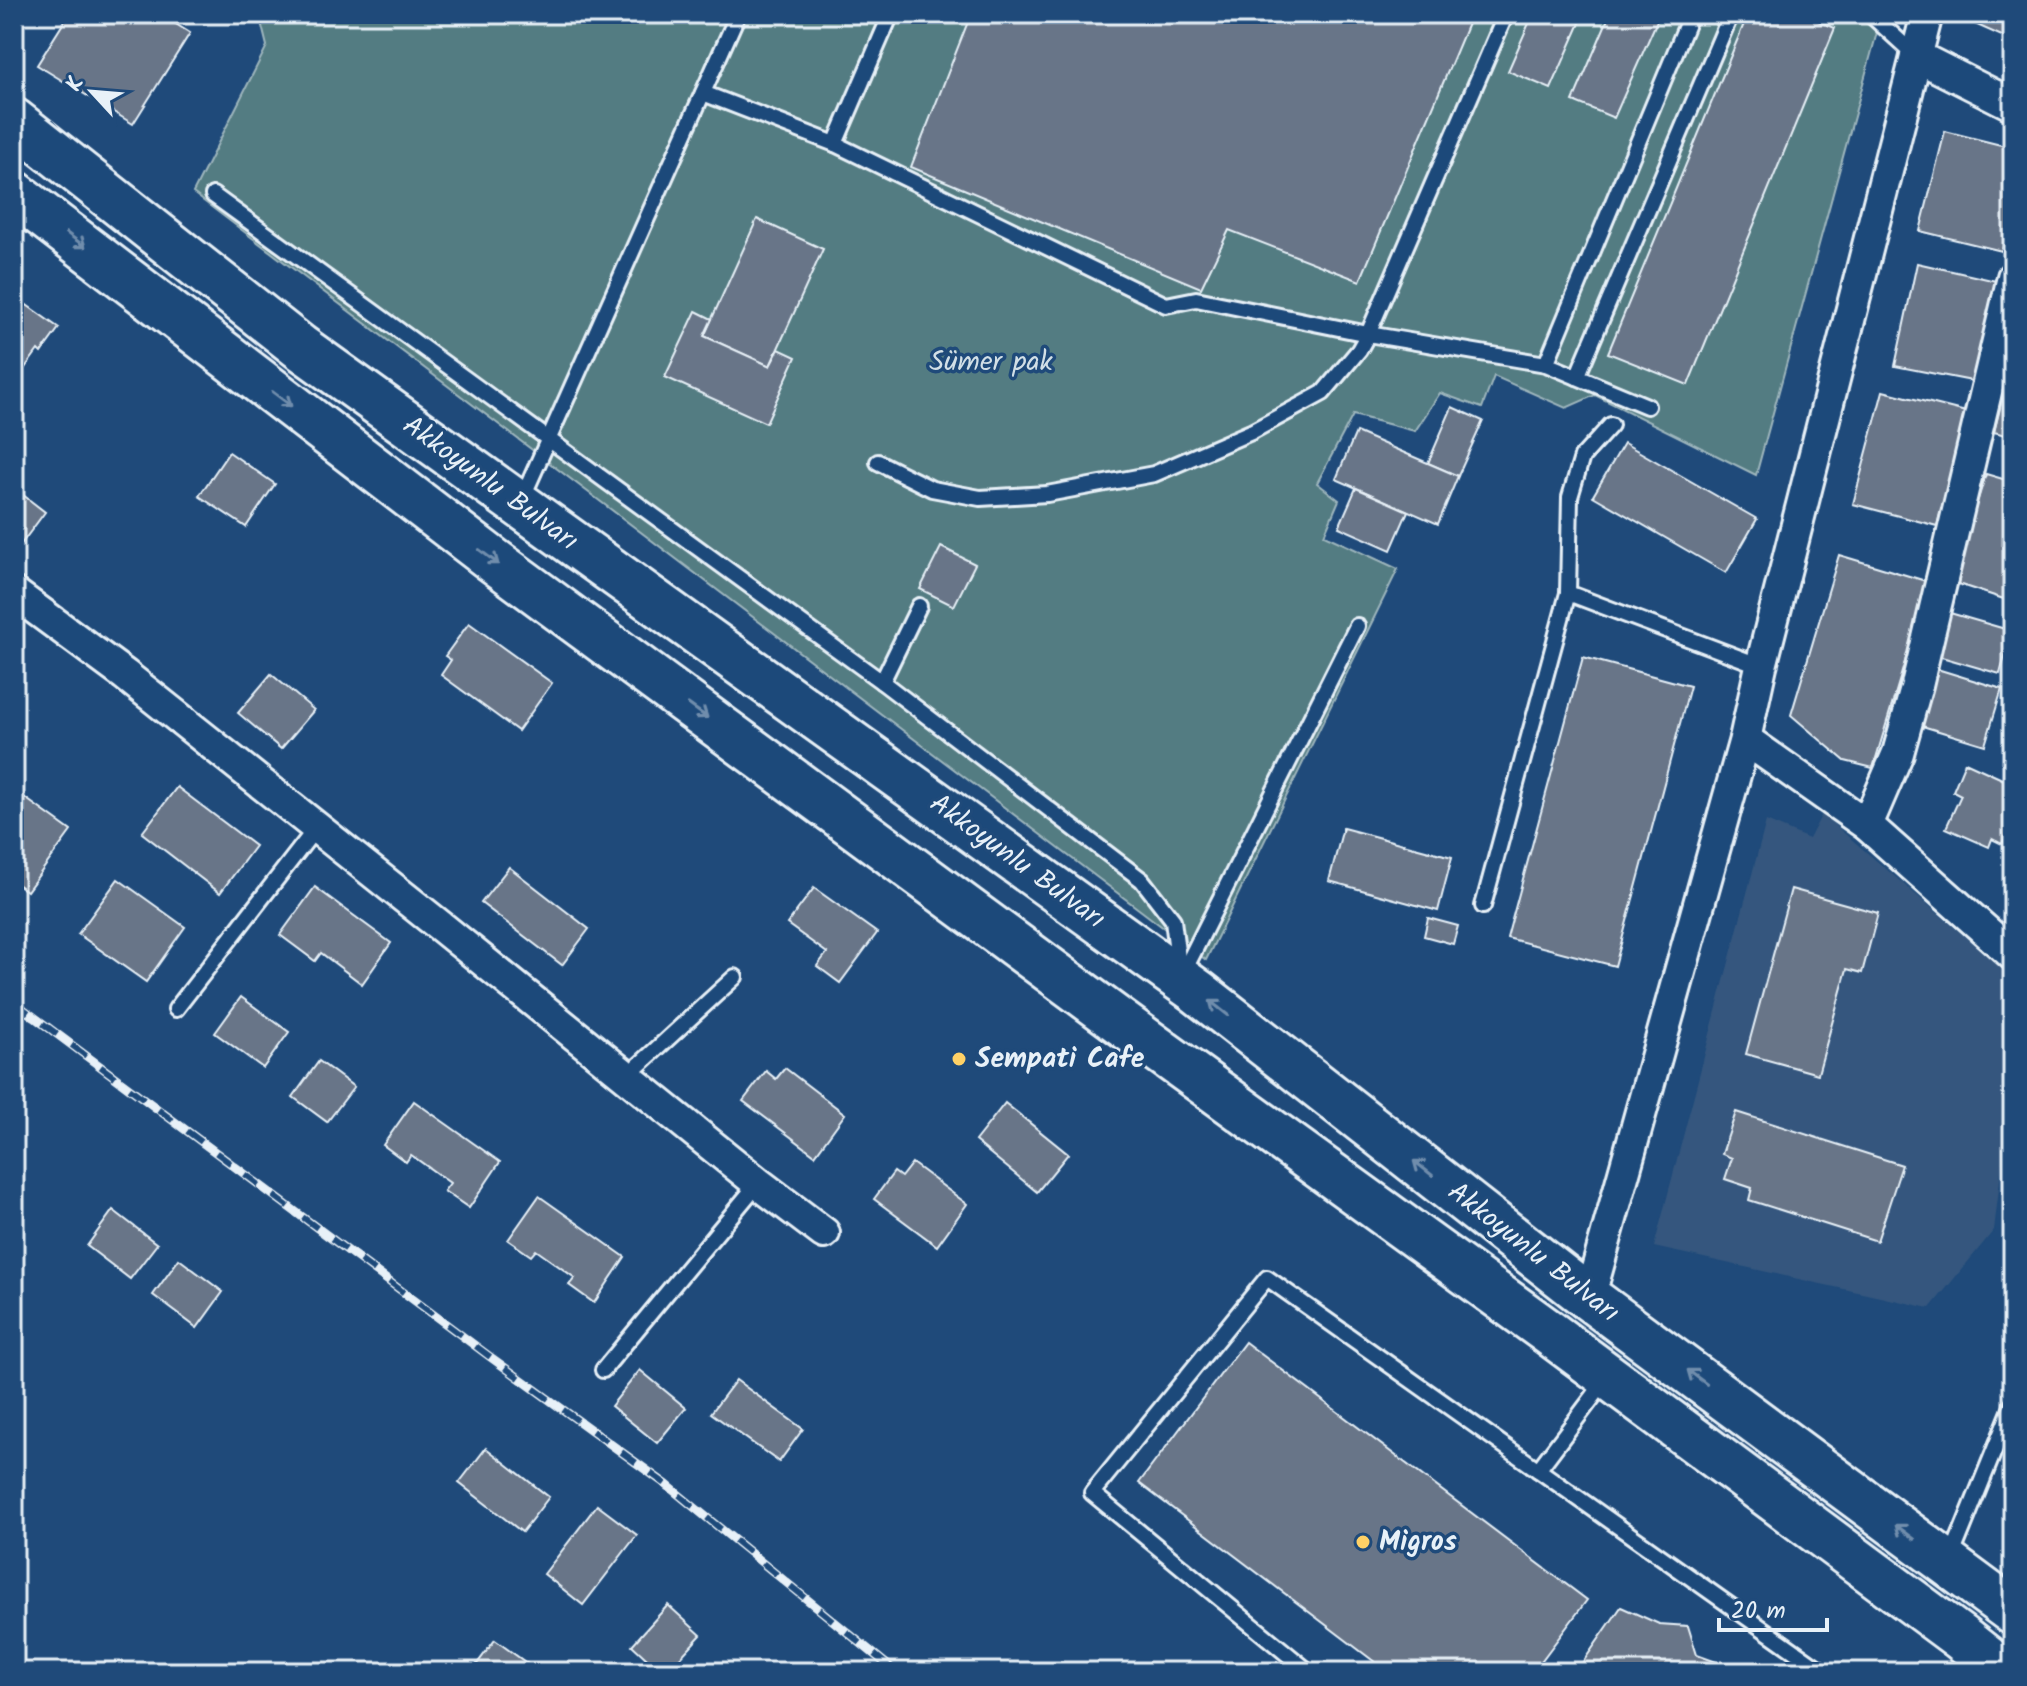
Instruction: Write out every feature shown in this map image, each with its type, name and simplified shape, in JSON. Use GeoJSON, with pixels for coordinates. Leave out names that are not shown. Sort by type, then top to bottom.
{"type":"FeatureCollection","features":[{"type":"Feature","properties":{"kind":"main road","name":"Akkoyunlu Bulvarı"},"geometry":{"type":"LineString","coordinates":[[14,121],[300,347],[1180,979],[1589,1298],[2013,1612]]}},
{"type":"Feature","properties":{"kind":"main road","name":"Akkoyunlu Bulvarı"},"geometry":{"type":"LineString","coordinates":[[14,193],[493,560],[1119,1021],[1609,1376],[2004,1672]]}},
{"type":"Feature","properties":{"kind":"street"},"geometry":{"type":"LineString","coordinates":[[1589,1298],[1745,739],[1927,14]]}},
{"type":"Feature","properties":{"kind":"street"},"geometry":{"type":"LineString","coordinates":[[1916,56],[2013,105]]}},
{"type":"Feature","properties":{"kind":"street"},"geometry":{"type":"LineString","coordinates":[[1867,825],[1898,753],[1917,685],[2013,277]]}},
{"type":"Feature","properties":{"kind":"street"},"geometry":{"type":"LineString","coordinates":[[14,593],[125,675],[824,1233]]}},
{"type":"Feature","properties":{"kind":"street"},"geometry":{"type":"LineString","coordinates":[[1745,739],[1867,825],[2013,955]]}},
{"type":"Feature","properties":{"kind":"lane"},"geometry":{"type":"LineString","coordinates":[[519,505],[738,14]]}},
{"type":"Feature","properties":{"kind":"lane"},"geometry":{"type":"LineString","coordinates":[[835,144],[891,14]]}},
{"type":"Feature","properties":{"kind":"lane"},"geometry":{"type":"LineString","coordinates":[[878,462],[932,489],[980,498],[1047,494],[1154,474],[1251,432],[1323,393],[1359,350],[1368,334],[1506,14]]}},
{"type":"Feature","properties":{"kind":"lane"},"geometry":{"type":"LineString","coordinates":[[1546,364],[1691,14]]}},
{"type":"Feature","properties":{"kind":"lane"},"geometry":{"type":"LineString","coordinates":[[1577,377],[1731,14]]}},
{"type":"Feature","properties":{"kind":"lane"},"geometry":{"type":"LineString","coordinates":[[1870,14],[1916,56]]}},
{"type":"Feature","properties":{"kind":"lane"},"geometry":{"type":"LineString","coordinates":[[703,93],[835,144],[1166,305],[1196,299],[1368,334],[1546,364],[1647,406]]}},
{"type":"Feature","properties":{"kind":"lane"},"geometry":{"type":"LineString","coordinates":[[213,195],[882,682],[1142,880],[1173,920],[1180,979]]}},
{"type":"Feature","properties":{"kind":"lane"},"geometry":{"type":"LineString","coordinates":[[1483,906],[1568,593],[1570,497],[1582,457],[1611,425]]}},
{"type":"Feature","properties":{"kind":"lane"},"geometry":{"type":"LineString","coordinates":[[1568,593],[1761,666]]}},
{"type":"Feature","properties":{"kind":"lane"},"geometry":{"type":"LineString","coordinates":[[882,682],[919,606]]}},
{"type":"Feature","properties":{"kind":"lane"},"geometry":{"type":"LineString","coordinates":[[1180,979],[1357,626]]}},
{"type":"Feature","properties":{"kind":"lane"},"geometry":{"type":"LineString","coordinates":[[176,1009],[316,828]]}},
{"type":"Feature","properties":{"kind":"lane"},"geometry":{"type":"LineString","coordinates":[[626,1077],[735,977]]}},
{"type":"Feature","properties":{"kind":"lane"},"geometry":{"type":"LineString","coordinates":[[603,1370],[758,1183]]}},
{"type":"Feature","properties":{"kind":"lane"},"geometry":{"type":"LineString","coordinates":[[1309,1672],[1092,1493],[1267,1278],[1824,1672]]}},
{"type":"Feature","properties":{"kind":"lane"},"geometry":{"type":"LineString","coordinates":[[1538,1470],[1609,1376]]}},
{"type":"Feature","properties":{"kind":"lane"},"geometry":{"type":"LineString","coordinates":[[1949,1564],[2013,1404]]}},
{"type":"Feature","properties":{"kind":"lane"},"geometry":{"type":"LineString","coordinates":[[1998,1440],[2013,1446]]}},
{"type":"Feature","properties":{"kind":"shaded area"},"geometry":{"type":"Polygon","coordinates":[[[1822,814],[2013,978],[2013,1070],[1994,1230],[1930,1308],[1654,1247],[1766,821],[1809,839],[1822,814]]]}},
{"type":"Feature","properties":{"kind":"green space","name":"Sümer pak"},"geometry":{"type":"Polygon","coordinates":[[[259,14],[1882,14],[1756,475],[1595,395],[1566,408],[1494,376],[1482,408],[1440,393],[1415,431],[1353,415],[1317,483],[1339,500],[1324,535],[1398,569],[1206,960],[193,193],[267,46],[259,14]]]}},
{"type":"Feature","properties":{"kind":"building"},"geometry":{"type":"Polygon","coordinates":[[[69,14],[160,14],[190,33],[133,124],[37,65],[69,14]]]}},
{"type":"Feature","properties":{"kind":"building"},"geometry":{"type":"Polygon","coordinates":[[[971,14],[1472,14],[1360,281],[1229,230],[1201,288],[911,167],[971,14]]]}},
{"type":"Feature","properties":{"kind":"building"},"geometry":{"type":"Polygon","coordinates":[[[1533,14],[1584,14],[1551,89],[1508,71],[1533,14]]]}},
{"type":"Feature","properties":{"kind":"building"},"geometry":{"type":"Polygon","coordinates":[[[1610,14],[1660,14],[1614,118],[1573,101],[1610,14]]]}},
{"type":"Feature","properties":{"kind":"building"},"geometry":{"type":"Polygon","coordinates":[[[1748,14],[1801,14],[1835,28],[1688,385],[1608,353],[1748,14]]]}},
{"type":"Feature","properties":{"kind":"building"},"geometry":{"type":"Polygon","coordinates":[[[1971,14],[2013,14],[2013,41],[1968,21],[1971,14]]]}},
{"type":"Feature","properties":{"kind":"building"},"geometry":{"type":"Polygon","coordinates":[[[1945,131],[2013,148],[2013,208],[2002,251],[1920,231],[1945,131]]]}},
{"type":"Feature","properties":{"kind":"building"},"geometry":{"type":"Polygon","coordinates":[[[757,219],[823,249],[770,366],[704,336],[757,219]]]}},
{"type":"Feature","properties":{"kind":"building"},"geometry":{"type":"Polygon","coordinates":[[[1917,263],[1996,281],[1977,382],[1895,366],[1917,263]]]}},
{"type":"Feature","properties":{"kind":"building"},"geometry":{"type":"Polygon","coordinates":[[[14,296],[59,328],[19,376],[14,372],[14,296]]]}},
{"type":"Feature","properties":{"kind":"building"},"geometry":{"type":"Polygon","coordinates":[[[696,311],[712,319],[704,336],[770,366],[779,349],[796,357],[766,423],[665,377],[696,311]]]}},
{"type":"Feature","properties":{"kind":"building"},"geometry":{"type":"Polygon","coordinates":[[[2007,381],[2013,382],[2013,437],[1994,432],[2007,381]]]}},
{"type":"Feature","properties":{"kind":"building"},"geometry":{"type":"Polygon","coordinates":[[[1883,391],[1966,412],[1937,526],[1853,504],[1883,391]]]}},
{"type":"Feature","properties":{"kind":"building"},"geometry":{"type":"Polygon","coordinates":[[[1452,407],[1483,421],[1458,476],[1428,463],[1452,407]]]}},
{"type":"Feature","properties":{"kind":"building"},"geometry":{"type":"Polygon","coordinates":[[[1356,432],[1458,476],[1438,524],[1336,479],[1356,432]]]}},
{"type":"Feature","properties":{"kind":"building"},"geometry":{"type":"Polygon","coordinates":[[[1624,443],[1757,519],[1726,573],[1593,496],[1624,443]]]}},
{"type":"Feature","properties":{"kind":"building"},"geometry":{"type":"Polygon","coordinates":[[[229,452],[275,484],[246,527],[199,496],[229,452]]]}},
{"type":"Feature","properties":{"kind":"building"},"geometry":{"type":"Polygon","coordinates":[[[1986,474],[2013,482],[2013,602],[1952,582],[1986,474]]]}},
{"type":"Feature","properties":{"kind":"building"},"geometry":{"type":"Polygon","coordinates":[[[14,488],[45,512],[16,551],[14,549],[14,488]]]}},
{"type":"Feature","properties":{"kind":"building"},"geometry":{"type":"Polygon","coordinates":[[[1356,488],[1408,511],[1391,550],[1339,527],[1356,488]]]}},
{"type":"Feature","properties":{"kind":"building"},"geometry":{"type":"Polygon","coordinates":[[[941,547],[975,564],[954,606],[920,589],[941,547]]]}},
{"type":"Feature","properties":{"kind":"building"},"geometry":{"type":"Polygon","coordinates":[[[1839,555],[1929,582],[1873,768],[1845,761],[1791,715],[1839,555]]]}},
{"type":"Feature","properties":{"kind":"building"},"geometry":{"type":"Polygon","coordinates":[[[1950,613],[2012,631],[2000,674],[1938,656],[1950,613]]]}},
{"type":"Feature","properties":{"kind":"building"},"geometry":{"type":"Polygon","coordinates":[[[469,623],[552,683],[518,731],[441,675],[451,660],[445,656],[469,623]]]}},
{"type":"Feature","properties":{"kind":"building"},"geometry":{"type":"Polygon","coordinates":[[[1583,657],[1690,686],[1615,966],[1507,938],[1583,657]]]}},
{"type":"Feature","properties":{"kind":"building"},"geometry":{"type":"Polygon","coordinates":[[[1937,669],[2002,689],[1985,745],[1919,725],[1937,669]]]}},
{"type":"Feature","properties":{"kind":"building"},"geometry":{"type":"Polygon","coordinates":[[[271,674],[314,710],[281,749],[238,713],[271,674]]]}},
{"type":"Feature","properties":{"kind":"building"},"geometry":{"type":"Polygon","coordinates":[[[1965,762],[2013,784],[2013,821],[2002,844],[1992,839],[1989,847],[1946,828],[1961,795],[1953,791],[1965,762]]]}},
{"type":"Feature","properties":{"kind":"building"},"geometry":{"type":"Polygon","coordinates":[[[177,787],[255,846],[220,893],[142,833],[177,787]]]}},
{"type":"Feature","properties":{"kind":"building"},"geometry":{"type":"Polygon","coordinates":[[[14,790],[71,831],[27,891],[14,882],[14,790]]]}},
{"type":"Feature","properties":{"kind":"building"},"geometry":{"type":"Polygon","coordinates":[[[1343,828],[1452,857],[1438,911],[1329,881],[1343,828]]]}},
{"type":"Feature","properties":{"kind":"building"},"geometry":{"type":"Polygon","coordinates":[[[509,867],[589,929],[562,965],[481,903],[509,867]]]}},
{"type":"Feature","properties":{"kind":"building"},"geometry":{"type":"Polygon","coordinates":[[[118,879],[185,927],[146,982],[78,934],[118,879]]]}},
{"type":"Feature","properties":{"kind":"building"},"geometry":{"type":"Polygon","coordinates":[[[315,887],[391,943],[362,984],[321,953],[315,961],[280,935],[315,887]]]}},
{"type":"Feature","properties":{"kind":"building"},"geometry":{"type":"Polygon","coordinates":[[[814,888],[877,933],[840,983],[817,966],[827,953],[787,924],[814,888]]]}},
{"type":"Feature","properties":{"kind":"building"},"geometry":{"type":"Polygon","coordinates":[[[1791,889],[1878,913],[1862,973],[1847,969],[1818,1074],[1746,1054],[1791,889]]]}},
{"type":"Feature","properties":{"kind":"building"},"geometry":{"type":"Polygon","coordinates":[[[1428,918],[1458,926],[1453,944],[1424,936],[1428,918]]]}},
{"type":"Feature","properties":{"kind":"building"},"geometry":{"type":"Polygon","coordinates":[[[241,997],[289,1032],[263,1068],[215,1033],[241,997]]]}},
{"type":"Feature","properties":{"kind":"building"},"geometry":{"type":"Polygon","coordinates":[[[319,1061],[354,1087],[327,1122],[293,1097],[319,1061]]]}},
{"type":"Feature","properties":{"kind":"building"},"geometry":{"type":"Polygon","coordinates":[[[785,1068],[845,1114],[815,1155],[743,1101],[766,1071],[776,1079],[785,1068]]]}},
{"type":"Feature","properties":{"kind":"building"},"geometry":{"type":"Polygon","coordinates":[[[414,1101],[500,1162],[469,1208],[444,1191],[450,1183],[411,1155],[406,1162],[383,1145],[414,1101]]]}},
{"type":"Feature","properties":{"kind":"building"},"geometry":{"type":"Polygon","coordinates":[[[1005,1103],[1068,1154],[1037,1192],[975,1141],[1005,1103]]]}},
{"type":"Feature","properties":{"kind":"building"},"geometry":{"type":"Polygon","coordinates":[[[1736,1112],[1902,1165],[1877,1241],[1749,1200],[1752,1188],[1725,1179],[1732,1158],[1722,1154],[1736,1112]]]}},
{"type":"Feature","properties":{"kind":"building"},"geometry":{"type":"Polygon","coordinates":[[[912,1163],[967,1204],[937,1246],[874,1199],[894,1172],[901,1177],[912,1163]]]}},
{"type":"Feature","properties":{"kind":"building"},"geometry":{"type":"Polygon","coordinates":[[[539,1196],[625,1257],[594,1303],[569,1285],[575,1278],[536,1250],[531,1256],[508,1240],[539,1196]]]}},
{"type":"Feature","properties":{"kind":"building"},"geometry":{"type":"Polygon","coordinates":[[[113,1210],[157,1244],[130,1279],[87,1246],[113,1210]]]}},
{"type":"Feature","properties":{"kind":"building"},"geometry":{"type":"Polygon","coordinates":[[[179,1259],[223,1292],[197,1328],[153,1295],[179,1259]]]}},
{"type":"Feature","properties":{"kind":"building","name":"Migros"},"geometry":{"type":"Polygon","coordinates":[[[1245,1342],[1587,1600],[1533,1672],[1388,1672],[1139,1483],[1245,1342]]]}},
{"type":"Feature","properties":{"kind":"building"},"geometry":{"type":"Polygon","coordinates":[[[640,1370],[686,1408],[657,1443],[611,1406],[640,1370]]]}},
{"type":"Feature","properties":{"kind":"building"},"geometry":{"type":"Polygon","coordinates":[[[736,1380],[803,1429],[779,1462],[711,1413],[736,1380]]]}},
{"type":"Feature","properties":{"kind":"building"},"geometry":{"type":"Polygon","coordinates":[[[486,1448],[549,1497],[522,1532],[459,1483],[486,1448]]]}},
{"type":"Feature","properties":{"kind":"building"},"geometry":{"type":"Polygon","coordinates":[[[597,1505],[637,1535],[583,1605],[544,1574],[597,1505]]]}},
{"type":"Feature","properties":{"kind":"building"},"geometry":{"type":"Polygon","coordinates":[[[668,1605],[701,1635],[667,1672],[661,1672],[632,1645],[668,1605]]]}},
{"type":"Feature","properties":{"kind":"building"},"geometry":{"type":"Polygon","coordinates":[[[1621,1607],[1659,1624],[1688,1626],[1697,1655],[1744,1672],[1576,1672],[1621,1607]]]}},
{"type":"Feature","properties":{"kind":"building"},"geometry":{"type":"Polygon","coordinates":[[[495,1640],[539,1672],[471,1672],[495,1640]]]}},
{"type":"Feature","properties":{"kind":"railway"},"geometry":{"type":"LineString","coordinates":[[14,1002],[667,1485],[896,1672]]}},
{"type":"Feature","properties":{"kind":"place","name":"Sempati Cafe"},"geometry":{"type":"Point","coordinates":[959,1059]}},
{"type":"Feature","properties":{"kind":"place","name":"Migros"},"geometry":{"type":"Point","coordinates":[1363,1542]}}]}
